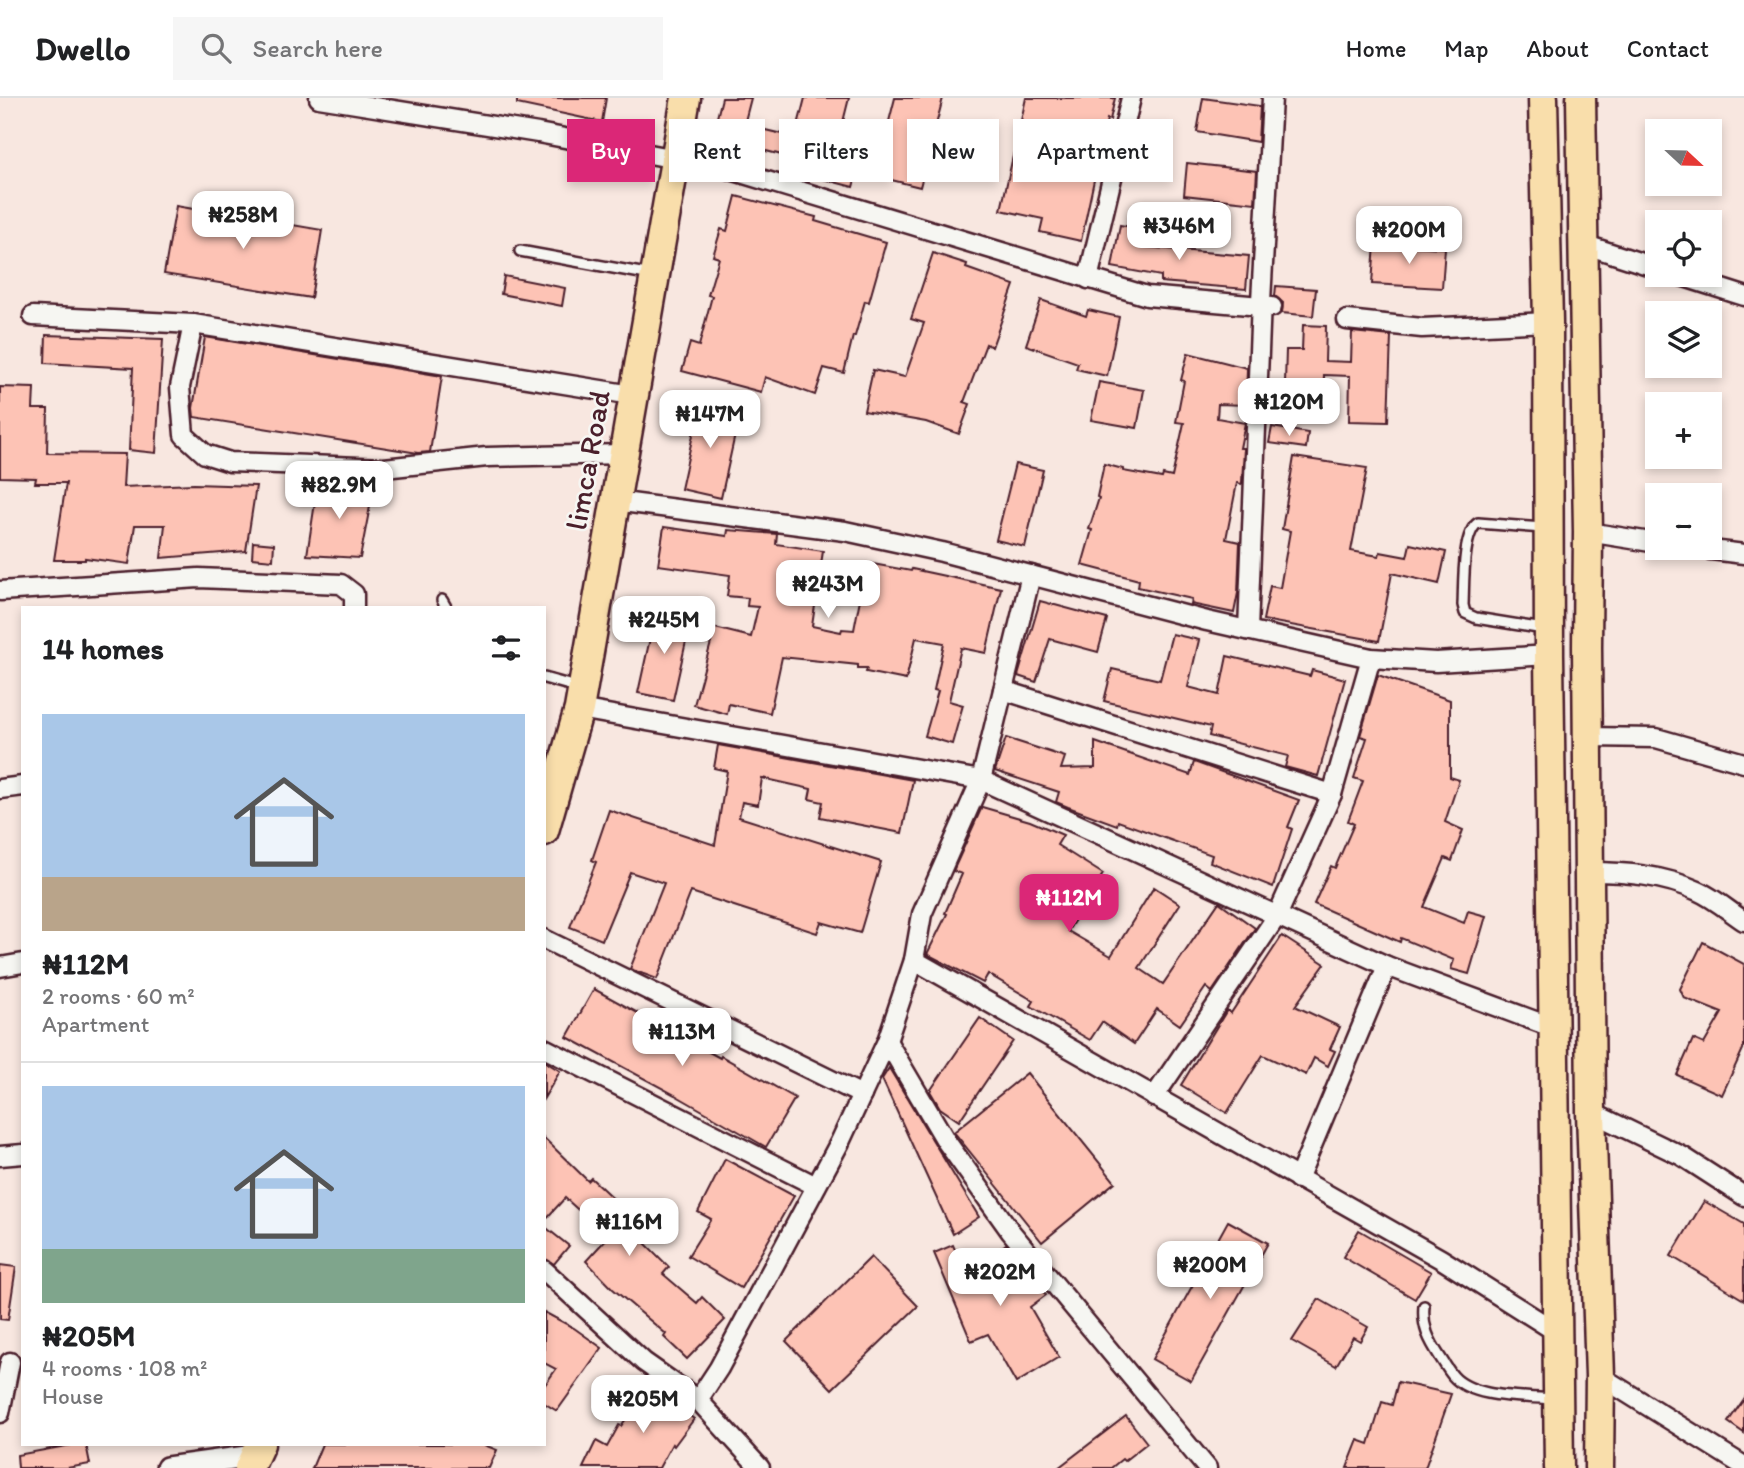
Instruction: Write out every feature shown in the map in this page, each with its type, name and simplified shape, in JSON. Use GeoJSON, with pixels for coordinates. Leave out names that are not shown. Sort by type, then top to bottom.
{"type":"FeatureCollection","features":[{"type":"Feature","properties":{"kind":"main road","name":"limca Road"},"geometry":{"type":"LineString","coordinates":[[682,119],[686,98]]}},
{"type":"Feature","properties":{"kind":"main road"},"geometry":{"type":"LineString","coordinates":[[1543,98],[1548,322],[1559,1468]]}},
{"type":"Feature","properties":{"kind":"main road"},"geometry":{"type":"LineString","coordinates":[[1581,98],[1588,532],[1591,1112],[1600,1376],[1599,1468]]}},
{"type":"Feature","properties":{"kind":"main road","name":"limca Road"},"geometry":{"type":"LineString","coordinates":[[546,824],[580,699],[671,182]]}},
{"type":"Feature","properties":{"kind":"street"},"geometry":{"type":"LineString","coordinates":[[319,98],[669,156]]}},
{"type":"Feature","properties":{"kind":"street"},"geometry":{"type":"LineString","coordinates":[[1087,279],[1131,98]]}},
{"type":"Feature","properties":{"kind":"street"},"geometry":{"type":"LineString","coordinates":[[1248,630],[1266,306],[1272,98]]}},
{"type":"Feature","properties":{"kind":"street"},"geometry":{"type":"LineString","coordinates":[[765,181],[1147,296],[1266,306]]}},
{"type":"Feature","properties":{"kind":"street"},"geometry":{"type":"LineString","coordinates":[[1583,244],[1645,264]]}},
{"type":"Feature","properties":{"kind":"street"},"geometry":{"type":"LineString","coordinates":[[1716,287],[1744,296]]}},
{"type":"Feature","properties":{"kind":"street"},"geometry":{"type":"LineString","coordinates":[[33,316],[192,324],[632,395]]}},
{"type":"Feature","properties":{"kind":"street"},"geometry":{"type":"LineString","coordinates":[[1347,320],[1422,328],[1548,322]]}},
{"type":"Feature","properties":{"kind":"street"},"geometry":{"type":"LineString","coordinates":[[192,324],[180,387],[184,435],[205,454],[230,462],[384,468],[486,457],[623,454]]}},
{"type":"Feature","properties":{"kind":"street"},"geometry":{"type":"LineString","coordinates":[[615,501],[845,531],[942,551],[1207,621],[1371,658],[1436,662],[1549,642]]}},
{"type":"Feature","properties":{"kind":"street"},"geometry":{"type":"LineString","coordinates":[[1588,532],[1645,541]]}},
{"type":"Feature","properties":{"kind":"street"},"geometry":{"type":"LineString","coordinates":[[1722,551],[1744,554]]}},
{"type":"Feature","properties":{"kind":"street"},"geometry":{"type":"LineString","coordinates":[[698,1400],[719,1368],[816,1186],[887,1041],[914,960],[922,914],[981,780],[1031,575]]}},
{"type":"Feature","properties":{"kind":"street"},"geometry":{"type":"LineString","coordinates":[[0,591],[199,578],[341,584],[354,594],[354,606]]}},
{"type":"Feature","properties":{"kind":"street"},"geometry":{"type":"LineString","coordinates":[[1153,1097],[1277,916],[1332,794],[1371,658]]}},
{"type":"Feature","properties":{"kind":"street"},"geometry":{"type":"LineString","coordinates":[[1003,690],[1332,794]]}},
{"type":"Feature","properties":{"kind":"street"},"geometry":{"type":"LineString","coordinates":[[580,699],[981,780],[1387,967],[1554,1028]]}},
{"type":"Feature","properties":{"kind":"street"},"geometry":{"type":"LineString","coordinates":[[1588,737],[1656,738],[1744,763]]}},
{"type":"Feature","properties":{"kind":"street"},"geometry":{"type":"LineString","coordinates":[[0,789],[21,786]]}},
{"type":"Feature","properties":{"kind":"street"},"geometry":{"type":"LineString","coordinates":[[1589,872],[1626,872],[1661,878],[1696,890],[1744,921]]}},
{"type":"Feature","properties":{"kind":"street"},"geometry":{"type":"LineString","coordinates":[[546,940],[862,1095]]}},
{"type":"Feature","properties":{"kind":"street"},"geometry":{"type":"LineString","coordinates":[[914,960],[1441,1259],[1558,1333]]}},
{"type":"Feature","properties":{"kind":"street"},"geometry":{"type":"LineString","coordinates":[[0,967],[21,963]]}},
{"type":"Feature","properties":{"kind":"street"},"geometry":{"type":"LineString","coordinates":[[1298,1179],[1387,967]]}},
{"type":"Feature","properties":{"kind":"street"},"geometry":{"type":"LineString","coordinates":[[887,1041],[946,1141],[1004,1222],[1206,1468]]}},
{"type":"Feature","properties":{"kind":"street"},"geometry":{"type":"LineString","coordinates":[[546,1049],[816,1186]]}},
{"type":"Feature","properties":{"kind":"street"},"geometry":{"type":"LineString","coordinates":[[1591,1112],[1682,1156],[1744,1196]]}},
{"type":"Feature","properties":{"kind":"street"},"geometry":{"type":"LineString","coordinates":[[0,1156],[21,1154]]}},
{"type":"Feature","properties":{"kind":"street"},"geometry":{"type":"LineString","coordinates":[[546,1272],[644,1362],[698,1400],[760,1468]]}},
{"type":"Feature","properties":{"kind":"street"},"geometry":{"type":"LineString","coordinates":[[0,1413],[11,1359]]}},
{"type":"Feature","properties":{"kind":"street"},"geometry":{"type":"LineString","coordinates":[[1600,1376],[1744,1466]]}},
{"type":"Feature","properties":{"kind":"street"},"geometry":{"type":"LineString","coordinates":[[167,1468],[254,1456]]}},
{"type":"Feature","properties":{"kind":"lane"},"geometry":{"type":"LineString","coordinates":[[520,251],[654,275]]}},
{"type":"Feature","properties":{"kind":"lane"},"geometry":{"type":"LineString","coordinates":[[1549,529],[1478,523],[1472,527],[1468,540],[1462,605],[1465,613],[1476,618],[1549,642]]}},
{"type":"Feature","properties":{"kind":"lane"},"geometry":{"type":"LineString","coordinates":[[546,679],[580,699]]}},
{"type":"Feature","properties":{"kind":"lane"},"geometry":{"type":"LineString","coordinates":[[1424,1306],[1423,1321],[1428,1339],[1453,1377],[1468,1387],[1485,1393],[1558,1400]]}},
{"type":"Feature","properties":{"kind":"building"},"geometry":{"type":"Polygon","coordinates":[[[517,98],[606,98],[602,119],[588,119],[517,104],[517,98]]]}},
{"type":"Feature","properties":{"kind":"building"},"geometry":{"type":"Polygon","coordinates":[[[722,98],[751,98],[746,119],[717,119],[722,98]]]}},
{"type":"Feature","properties":{"kind":"building"},"geometry":{"type":"Polygon","coordinates":[[[805,98],[849,98],[844,119],[800,119],[805,98]]]}},
{"type":"Feature","properties":{"kind":"building"},"geometry":{"type":"Polygon","coordinates":[[[895,98],[943,98],[938,119],[907,119],[907,182],[921,182],[920,187],[893,180],[893,119],[890,119],[895,98]]]}},
{"type":"Feature","properties":{"kind":"building"},"geometry":{"type":"Polygon","coordinates":[[[1026,98],[1115,98],[1110,119],[1021,119],[1026,98]]]}},
{"type":"Feature","properties":{"kind":"building"},"geometry":{"type":"Polygon","coordinates":[[[1203,98],[1260,106],[1258,142],[1197,132],[1203,98]]]}},
{"type":"Feature","properties":{"kind":"building"},"geometry":{"type":"Polygon","coordinates":[[[765,130],[779,133],[779,154],[765,151],[765,130]]]}},
{"type":"Feature","properties":{"kind":"building"},"geometry":{"type":"Polygon","coordinates":[[[1013,156],[1013,182],[1094,182],[1081,241],[1040,232],[1043,219],[1001,210],[1013,156]]]}},
{"type":"Feature","properties":{"kind":"building"},"geometry":{"type":"Polygon","coordinates":[[[1187,163],[1257,171],[1255,203],[1184,195],[1187,163]]]}},
{"type":"Feature","properties":{"kind":"building"},"geometry":{"type":"Polygon","coordinates":[[[834,182],[854,182],[853,187],[834,182]]]}},
{"type":"Feature","properties":{"kind":"building"},"geometry":{"type":"Polygon","coordinates":[[[736,196],[816,217],[815,221],[886,242],[869,302],[865,301],[853,336],[844,373],[824,368],[815,395],[765,377],[761,392],[682,371],[690,343],[699,346],[712,296],[708,295],[719,258],[713,256],[721,229],[727,231],[736,196]]]}},
{"type":"Feature","properties":{"kind":"building"},"geometry":{"type":"Polygon","coordinates":[[[176,206],[229,215],[231,206],[264,212],[263,220],[322,230],[311,298],[164,274],[176,206]]]}},
{"type":"Feature","properties":{"kind":"building"},"geometry":{"type":"Polygon","coordinates":[[[1120,225],[1149,230],[1146,247],[1249,256],[1246,289],[1161,282],[1161,276],[1112,267],[1120,225]]]}},
{"type":"Feature","properties":{"kind":"building"},"geometry":{"type":"Polygon","coordinates":[[[1375,244],[1445,248],[1442,288],[1372,284],[1375,244]]]}},
{"type":"Feature","properties":{"kind":"building"},"geometry":{"type":"Polygon","coordinates":[[[933,253],[967,264],[966,268],[1014,285],[992,347],[986,344],[964,402],[970,404],[959,434],[926,422],[864,411],[873,370],[905,377],[924,323],[911,319],[933,253]]]}},
{"type":"Feature","properties":{"kind":"building"},"geometry":{"type":"Polygon","coordinates":[[[504,276],[565,288],[562,306],[501,294],[504,276]]]}},
{"type":"Feature","properties":{"kind":"building"},"geometry":{"type":"Polygon","coordinates":[[[1276,286],[1316,289],[1313,316],[1282,313],[1283,303],[1275,296],[1276,286]]]}},
{"type":"Feature","properties":{"kind":"building"},"geometry":{"type":"Polygon","coordinates":[[[1041,300],[1086,316],[1088,310],[1119,317],[1107,376],[1076,369],[1078,363],[1026,345],[1041,300]]]}},
{"type":"Feature","properties":{"kind":"building"},"geometry":{"type":"Polygon","coordinates":[[[1303,325],[1326,326],[1325,361],[1351,362],[1352,332],[1391,336],[1388,422],[1349,421],[1350,376],[1324,375],[1323,407],[1269,406],[1269,384],[1285,383],[1286,350],[1302,350],[1303,325]]]}},
{"type":"Feature","properties":{"kind":"building"},"geometry":{"type":"Polygon","coordinates":[[[46,335],[163,339],[156,453],[129,450],[133,368],[45,363],[46,335]]]}},
{"type":"Feature","properties":{"kind":"building"},"geometry":{"type":"Polygon","coordinates":[[[205,337],[442,376],[430,452],[418,453],[194,417],[193,408],[205,337]]]}},
{"type":"Feature","properties":{"kind":"building"},"geometry":{"type":"Polygon","coordinates":[[[1188,353],[1247,368],[1246,405],[1218,404],[1217,418],[1245,423],[1240,448],[1244,448],[1242,484],[1237,483],[1226,539],[1240,542],[1238,593],[1234,613],[1191,604],[1192,599],[1138,587],[1139,580],[1082,565],[1099,498],[1097,497],[1104,464],[1123,471],[1162,478],[1163,475],[1172,477],[1184,423],[1176,422],[1184,381],[1181,380],[1188,353]]]}},
{"type":"Feature","properties":{"kind":"building"},"geometry":{"type":"Polygon","coordinates":[[[1099,382],[1144,390],[1137,428],[1091,420],[1099,382]]]}},
{"type":"Feature","properties":{"kind":"building"},"geometry":{"type":"Polygon","coordinates":[[[0,387],[34,388],[33,409],[48,409],[47,453],[125,454],[123,487],[194,484],[256,486],[246,551],[161,558],[165,525],[135,525],[129,564],[85,558],[54,560],[66,483],[35,483],[36,478],[0,477],[0,387]]]}},
{"type":"Feature","properties":{"kind":"building"},"geometry":{"type":"Polygon","coordinates":[[[700,403],[740,412],[721,498],[681,489],[700,403]]]}},
{"type":"Feature","properties":{"kind":"building"},"geometry":{"type":"Polygon","coordinates":[[[1272,427],[1308,433],[1306,448],[1269,443],[1272,427]]]}},
{"type":"Feature","properties":{"kind":"building"},"geometry":{"type":"Polygon","coordinates":[[[1294,457],[1367,468],[1351,551],[1407,557],[1410,544],[1446,552],[1439,584],[1392,573],[1379,641],[1263,620],[1270,586],[1280,588],[1290,531],[1282,529],[1294,457]]]}},
{"type":"Feature","properties":{"kind":"building"},"geometry":{"type":"Polygon","coordinates":[[[1015,464],[1043,470],[1025,547],[996,540],[1015,464]]]}},
{"type":"Feature","properties":{"kind":"building"},"geometry":{"type":"Polygon","coordinates":[[[318,483],[373,491],[360,558],[307,555],[318,483]]]}},
{"type":"Feature","properties":{"kind":"building"},"geometry":{"type":"Polygon","coordinates":[[[664,527],[727,536],[728,530],[777,534],[776,544],[823,551],[812,626],[841,632],[842,629],[854,630],[867,563],[911,571],[912,569],[1001,588],[986,653],[961,648],[949,701],[963,705],[952,744],[925,736],[938,691],[934,690],[944,643],[916,638],[906,680],[866,672],[867,668],[858,668],[858,665],[782,657],[770,713],[729,704],[727,714],[694,705],[715,628],[751,637],[758,607],[747,606],[748,598],[727,596],[730,575],[658,565],[664,527]]]}},
{"type":"Feature","properties":{"kind":"building"},"geometry":{"type":"Polygon","coordinates":[[[253,542],[274,544],[273,560],[252,558],[253,542]]]}},
{"type":"Feature","properties":{"kind":"building"},"geometry":{"type":"Polygon","coordinates":[[[1040,601],[1107,619],[1098,652],[1050,639],[1036,682],[1018,676],[1040,601]]]}},
{"type":"Feature","properties":{"kind":"building"},"geometry":{"type":"Polygon","coordinates":[[[656,611],[691,619],[673,700],[638,693],[656,611]]]}},
{"type":"Feature","properties":{"kind":"building"},"geometry":{"type":"Polygon","coordinates":[[[1172,634],[1199,640],[1188,687],[1219,695],[1227,656],[1310,676],[1312,670],[1345,679],[1318,776],[1285,767],[1288,756],[1209,736],[1211,727],[1104,701],[1112,669],[1160,680],[1172,634]]]}},
{"type":"Feature","properties":{"kind":"building"},"geometry":{"type":"Polygon","coordinates":[[[1378,675],[1450,700],[1450,777],[1459,780],[1445,822],[1463,830],[1452,861],[1445,858],[1424,907],[1464,923],[1468,911],[1486,916],[1469,974],[1451,969],[1454,960],[1401,938],[1400,942],[1314,904],[1331,866],[1335,868],[1354,824],[1348,821],[1363,781],[1354,778],[1367,738],[1360,736],[1378,675]]]}},
{"type":"Feature","properties":{"kind":"building"},"geometry":{"type":"Polygon","coordinates":[[[1006,738],[1065,757],[1061,769],[1095,768],[1095,742],[1190,775],[1194,762],[1299,800],[1288,827],[1292,829],[1273,887],[1210,862],[1212,855],[1118,821],[1117,825],[1068,807],[1056,802],[1059,792],[995,771],[1006,738]]]}},
{"type":"Feature","properties":{"kind":"building"},"geometry":{"type":"Polygon","coordinates":[[[718,745],[913,780],[902,833],[820,817],[823,802],[809,799],[811,789],[762,778],[758,805],[742,802],[739,817],[881,862],[860,933],[821,922],[817,933],[691,892],[657,979],[630,969],[664,883],[630,872],[602,940],[570,927],[596,862],[592,860],[609,810],[715,845],[727,771],[714,768],[718,745]]]}},
{"type":"Feature","properties":{"kind":"building"},"geometry":{"type":"Polygon","coordinates":[[[982,807],[1030,821],[1063,835],[1057,845],[1103,874],[1068,931],[1111,956],[1154,887],[1180,904],[1139,968],[1163,984],[1219,902],[1255,928],[1212,992],[1206,987],[1180,1025],[1157,1009],[1134,1044],[1102,1022],[1090,1040],[1031,1006],[1034,1001],[988,974],[983,983],[927,954],[947,914],[945,913],[962,874],[953,871],[982,807]]]}},
{"type":"Feature","properties":{"kind":"building"},"geometry":{"type":"Polygon","coordinates":[[[1282,936],[1325,964],[1295,1006],[1340,1027],[1330,1049],[1335,1051],[1328,1066],[1314,1058],[1306,1075],[1263,1055],[1227,1113],[1181,1085],[1227,1010],[1231,1013],[1282,936]]]}},
{"type":"Feature","properties":{"kind":"building"},"geometry":{"type":"Polygon","coordinates":[[[1703,942],[1744,964],[1744,1047],[1722,1095],[1677,1075],[1693,1039],[1704,1044],[1722,1013],[1684,998],[1680,989],[1703,942]]]}},
{"type":"Feature","properties":{"kind":"building"},"geometry":{"type":"Polygon","coordinates":[[[594,989],[795,1098],[766,1147],[567,1037],[594,989]]]}},
{"type":"Feature","properties":{"kind":"building"},"geometry":{"type":"Polygon","coordinates":[[[980,1018],[1013,1041],[959,1121],[940,1108],[930,1091],[980,1018]]]}},
{"type":"Feature","properties":{"kind":"building"},"geometry":{"type":"Polygon","coordinates":[[[546,1062],[560,1071],[546,1095],[546,1062]]]}},
{"type":"Feature","properties":{"kind":"building"},"geometry":{"type":"Polygon","coordinates":[[[889,1068],[979,1217],[953,1234],[882,1079],[889,1068]]]}},
{"type":"Feature","properties":{"kind":"building"},"geometry":{"type":"Polygon","coordinates":[[[1027,1073],[1115,1182],[1042,1242],[954,1132],[1027,1073]]]}},
{"type":"Feature","properties":{"kind":"building"},"geometry":{"type":"Polygon","coordinates":[[[546,1140],[588,1181],[591,1178],[635,1219],[629,1227],[669,1267],[663,1274],[697,1303],[702,1297],[725,1320],[687,1359],[664,1337],[666,1334],[613,1289],[586,1261],[608,1237],[565,1198],[546,1219],[546,1140]]]}},
{"type":"Feature","properties":{"kind":"building"},"geometry":{"type":"Polygon","coordinates":[[[725,1159],[794,1196],[741,1288],[688,1256],[711,1219],[698,1212],[725,1159]]]}},
{"type":"Feature","properties":{"kind":"building"},"geometry":{"type":"Polygon","coordinates":[[[1704,1201],[1744,1224],[1744,1300],[1671,1256],[1704,1201]]]}},
{"type":"Feature","properties":{"kind":"building"},"geometry":{"type":"Polygon","coordinates":[[[1228,1221],[1268,1243],[1191,1381],[1152,1359],[1228,1221]]]}},
{"type":"Feature","properties":{"kind":"building"},"geometry":{"type":"Polygon","coordinates":[[[546,1228],[569,1246],[554,1264],[546,1259],[546,1228]]]}},
{"type":"Feature","properties":{"kind":"building"},"geometry":{"type":"Polygon","coordinates":[[[1359,1230],[1431,1272],[1415,1299],[1343,1257],[1359,1230]]]}},
{"type":"Feature","properties":{"kind":"building"},"geometry":{"type":"Polygon","coordinates":[[[1006,1244],[1046,1295],[1030,1307],[1059,1357],[1016,1383],[988,1334],[971,1341],[934,1253],[953,1245],[965,1273],[1006,1244]]]}},
{"type":"Feature","properties":{"kind":"building"},"geometry":{"type":"Polygon","coordinates":[[[871,1257],[918,1306],[832,1389],[786,1341],[871,1257]]]}},
{"type":"Feature","properties":{"kind":"building"},"geometry":{"type":"Polygon","coordinates":[[[0,1265],[16,1267],[8,1320],[0,1319],[0,1265]]]}},
{"type":"Feature","properties":{"kind":"building"},"geometry":{"type":"Polygon","coordinates":[[[1319,1299],[1368,1327],[1360,1341],[1353,1337],[1336,1366],[1292,1341],[1319,1299]]]}},
{"type":"Feature","properties":{"kind":"building"},"geometry":{"type":"Polygon","coordinates":[[[546,1313],[574,1328],[602,1348],[557,1411],[546,1404],[546,1383],[556,1369],[546,1364],[546,1313]]]}},
{"type":"Feature","properties":{"kind":"building"},"geometry":{"type":"Polygon","coordinates":[[[1398,1382],[1451,1394],[1425,1468],[1347,1468],[1358,1440],[1369,1444],[1382,1402],[1392,1405],[1398,1382]]]}},
{"type":"Feature","properties":{"kind":"building"},"geometry":{"type":"Polygon","coordinates":[[[649,1386],[694,1419],[674,1446],[672,1444],[659,1468],[583,1468],[596,1441],[607,1447],[619,1425],[621,1426],[649,1386]]]}},
{"type":"Feature","properties":{"kind":"building"},"geometry":{"type":"Polygon","coordinates":[[[1744,1399],[1744,1433],[1728,1422],[1744,1399]]]}},
{"type":"Feature","properties":{"kind":"building"},"geometry":{"type":"Polygon","coordinates":[[[1126,1416],[1147,1443],[1124,1461],[1122,1459],[1111,1468],[1058,1468],[1126,1416]]]}},
{"type":"Feature","properties":{"kind":"building"},"geometry":{"type":"Polygon","coordinates":[[[66,1446],[86,1446],[90,1464],[67,1468],[18,1468],[17,1455],[66,1446]]]}},
{"type":"Feature","properties":{"kind":"building"},"geometry":{"type":"Polygon","coordinates":[[[321,1446],[487,1446],[497,1450],[489,1468],[312,1468],[321,1446]]]}}]}
